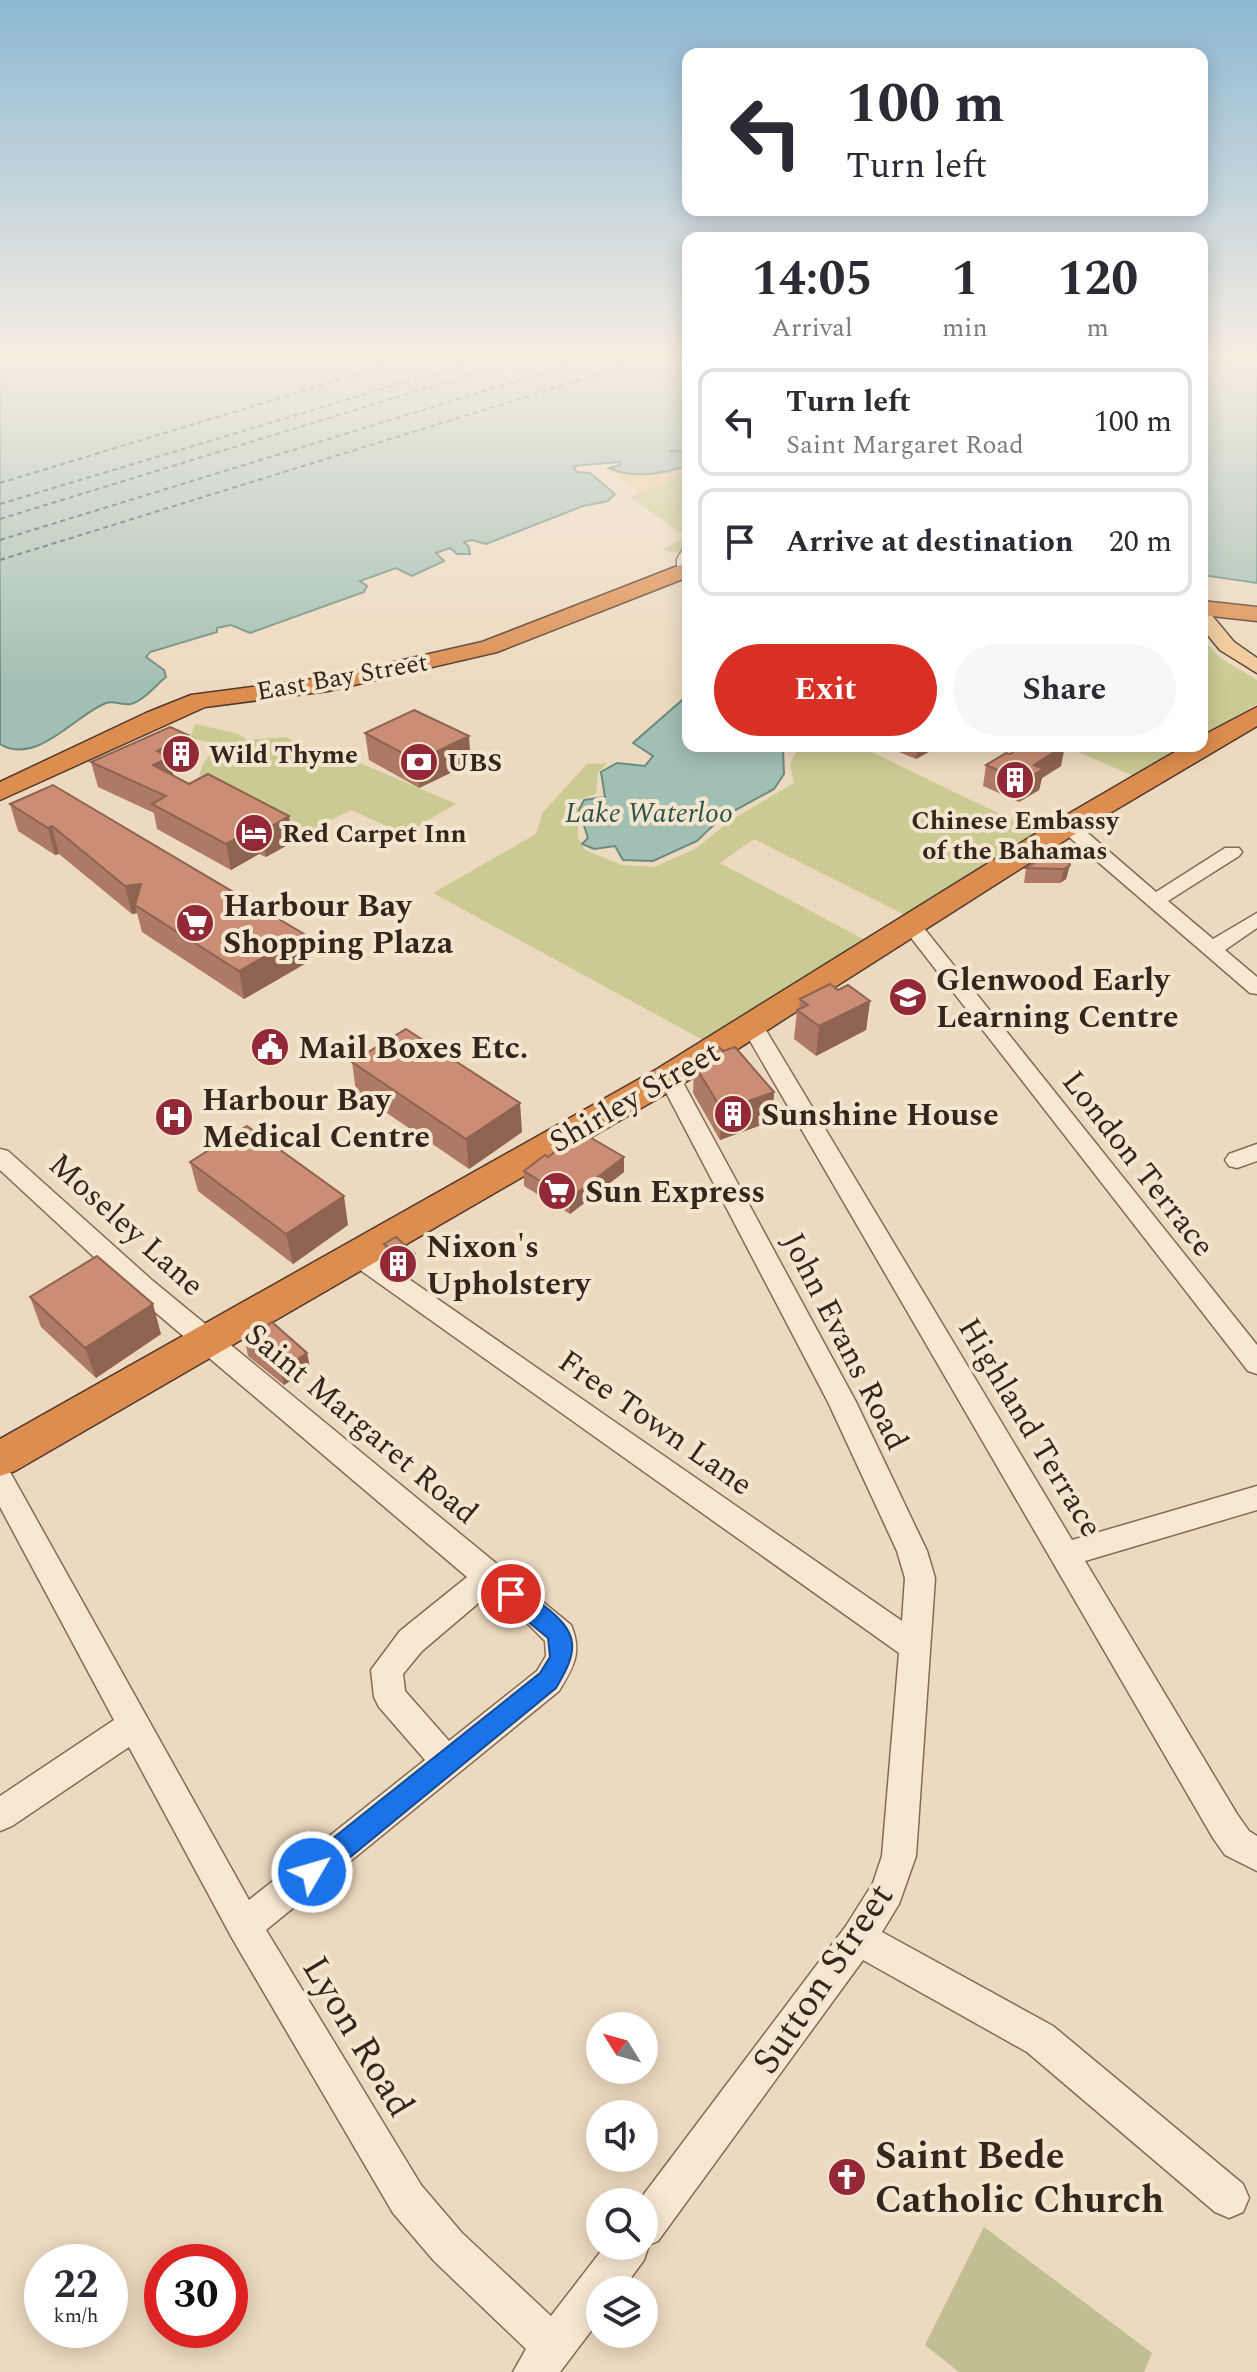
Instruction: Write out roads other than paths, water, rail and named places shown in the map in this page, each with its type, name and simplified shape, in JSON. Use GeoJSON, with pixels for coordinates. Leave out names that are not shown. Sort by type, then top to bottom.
{"type":"FeatureCollection","features":[{"type":"Feature","properties":{"kind":"highway","name":"East Bay Street"},"geometry":{"type":"LineString","coordinates":[[0,792],[155,718],[200,700],[316,686],[489,647],[682,566]]}},
{"type":"Feature","properties":{"kind":"highway"},"geometry":{"type":"LineString","coordinates":[[1208,609],[1257,614]]}},
{"type":"Feature","properties":{"kind":"highway","name":"Shirley Street"},"geometry":{"type":"LineString","coordinates":[[1208,744],[1257,715]]}},
{"type":"Feature","properties":{"kind":"highway","name":"Shirley Street"},"geometry":{"type":"LineString","coordinates":[[0,1459],[669,1077],[753,1027],[1068,826],[1194,752]]}},
{"type":"Feature","properties":{"kind":"main road"},"geometry":{"type":"LineString","coordinates":[[1208,623],[1227,646],[1257,667]]}},
{"type":"Feature","properties":{"kind":"street"},"geometry":{"type":"LineString","coordinates":[[1068,826],[1257,988]]}},
{"type":"Feature","properties":{"kind":"street"},"geometry":{"type":"LineString","coordinates":[[1155,901],[1232,852]]}},
{"type":"Feature","properties":{"kind":"street"},"geometry":{"type":"LineString","coordinates":[[1212,949],[1257,919]]}},
{"type":"Feature","properties":{"kind":"street","name":"London Terrace"},"geometry":{"type":"LineString","coordinates":[[912,926],[1257,1364]]}},
{"type":"Feature","properties":{"kind":"street","name":"Highland Terrace"},"geometry":{"type":"LineString","coordinates":[[753,1027],[1067,1554],[1230,1835],[1244,1848],[1257,1854]]}},
{"type":"Feature","properties":{"kind":"street","name":"John Evans Road"},"geometry":{"type":"LineString","coordinates":[[669,1077],[842,1402],[912,1551],[920,1578],[913,1646]]}},
{"type":"Feature","properties":{"kind":"street","name":"Moseley Lane"},"geometry":{"type":"LineString","coordinates":[[0,1157],[117,1264],[210,1341]]}},
{"type":"Feature","properties":{"kind":"street","name":"Free Town Lane"},"geometry":{"type":"LineString","coordinates":[[358,1256],[913,1646]]}},
{"type":"Feature","properties":{"kind":"street","name":"Saint Margaret Road"},"geometry":{"type":"LineString","coordinates":[[210,1341],[560,1635],[562,1658],[548,1681],[448,1763]]}},
{"type":"Feature","properties":{"kind":"street","name":"Lyon Road"},"geometry":{"type":"LineString","coordinates":[[0,1480],[244,1926],[407,2199],[544,2360]]}},
{"type":"Feature","properties":{"kind":"street"},"geometry":{"type":"LineString","coordinates":[[1067,1554],[1257,1498]]}},
{"type":"Feature","properties":{"kind":"street"},"geometry":{"type":"LineString","coordinates":[[244,1926],[448,1763],[390,1697],[387,1670],[411,1641],[488,1577]]}},
{"type":"Feature","properties":{"kind":"street","name":"Sutton Street"},"geometry":{"type":"LineString","coordinates":[[658,2208],[858,1938],[887,1892],[899,1856],[913,1646]]}},
{"type":"Feature","properties":{"kind":"street"},"geometry":{"type":"LineString","coordinates":[[0,1815],[134,1725]]}},
{"type":"Feature","properties":{"kind":"street"},"geometry":{"type":"LineString","coordinates":[[858,1938],[1040,2039],[1229,2198]]}},
{"type":"Feature","properties":{"kind":"street"},"geometry":{"type":"LineString","coordinates":[[544,2360],[619,2260]]}},
{"type":"Feature","properties":{"kind":"water"},"geometry":{"type":"Polygon","coordinates":[[[0,467],[573,467],[577,472],[590,473],[615,494],[608,501],[583,506],[486,544],[472,540],[464,542],[470,554],[457,554],[450,548],[436,553],[444,561],[412,576],[396,568],[360,581],[367,586],[364,592],[250,633],[231,625],[150,652],[146,657],[164,670],[166,677],[140,699],[131,704],[106,703],[42,744],[28,749],[14,749],[0,744],[0,467]]]}},
{"type":"Feature","properties":{"kind":"water"},"geometry":{"type":"Polygon","coordinates":[[[682,467],[659,473],[638,474],[609,468],[682,467]]]}},
{"type":"Feature","properties":{"kind":"water"},"geometry":{"type":"Polygon","coordinates":[[[1208,467],[1257,467],[1257,583],[1208,576],[1208,467]]]}},
{"type":"Feature","properties":{"kind":"water","name":"Lake Waterloo"},"geometry":{"type":"Polygon","coordinates":[[[682,700],[682,752],[783,752],[784,774],[774,789],[721,818],[697,841],[653,861],[623,860],[615,846],[594,849],[582,844],[588,838],[579,810],[584,800],[605,797],[601,772],[617,763],[645,766],[653,756],[633,743],[682,700]]]}},
{"type":"Feature","properties":{"kind":"place","name":"Wild Thyme"},"geometry":{"type":"Point","coordinates":[181,754]}},
{"type":"Feature","properties":{"kind":"place","name":"UBS"},"geometry":{"type":"Point","coordinates":[419,762]}},
{"type":"Feature","properties":{"kind":"place","name":"Chinese Embassy of the Bahamas"},"geometry":{"type":"Point","coordinates":[1015,780]}},
{"type":"Feature","properties":{"kind":"place","name":"Red Carpet Inn"},"geometry":{"type":"Point","coordinates":[254,833]}},
{"type":"Feature","properties":{"kind":"place","name":"Harbour Bay Shopping Plaza"},"geometry":{"type":"Point","coordinates":[195,923]}},
{"type":"Feature","properties":{"kind":"place","name":"Glenwood Early Learning Centre"},"geometry":{"type":"Point","coordinates":[908,997]}},
{"type":"Feature","properties":{"kind":"place","name":"Mail Boxes Etc."},"geometry":{"type":"Point","coordinates":[270,1047]}},
{"type":"Feature","properties":{"kind":"place","name":"Sunshine House"},"geometry":{"type":"Point","coordinates":[733,1114]}},
{"type":"Feature","properties":{"kind":"place","name":"Harbour Bay Medical Centre"},"geometry":{"type":"Point","coordinates":[174,1117]}},
{"type":"Feature","properties":{"kind":"place","name":"Sun Express"},"geometry":{"type":"Point","coordinates":[557,1191]}},
{"type":"Feature","properties":{"kind":"place","name":"Nixon's Upholstery"},"geometry":{"type":"Point","coordinates":[398,1264]}},
{"type":"Feature","properties":{"kind":"place","name":"Saint Bede Catholic Church"},"geometry":{"type":"Point","coordinates":[847,2177]}}]}
